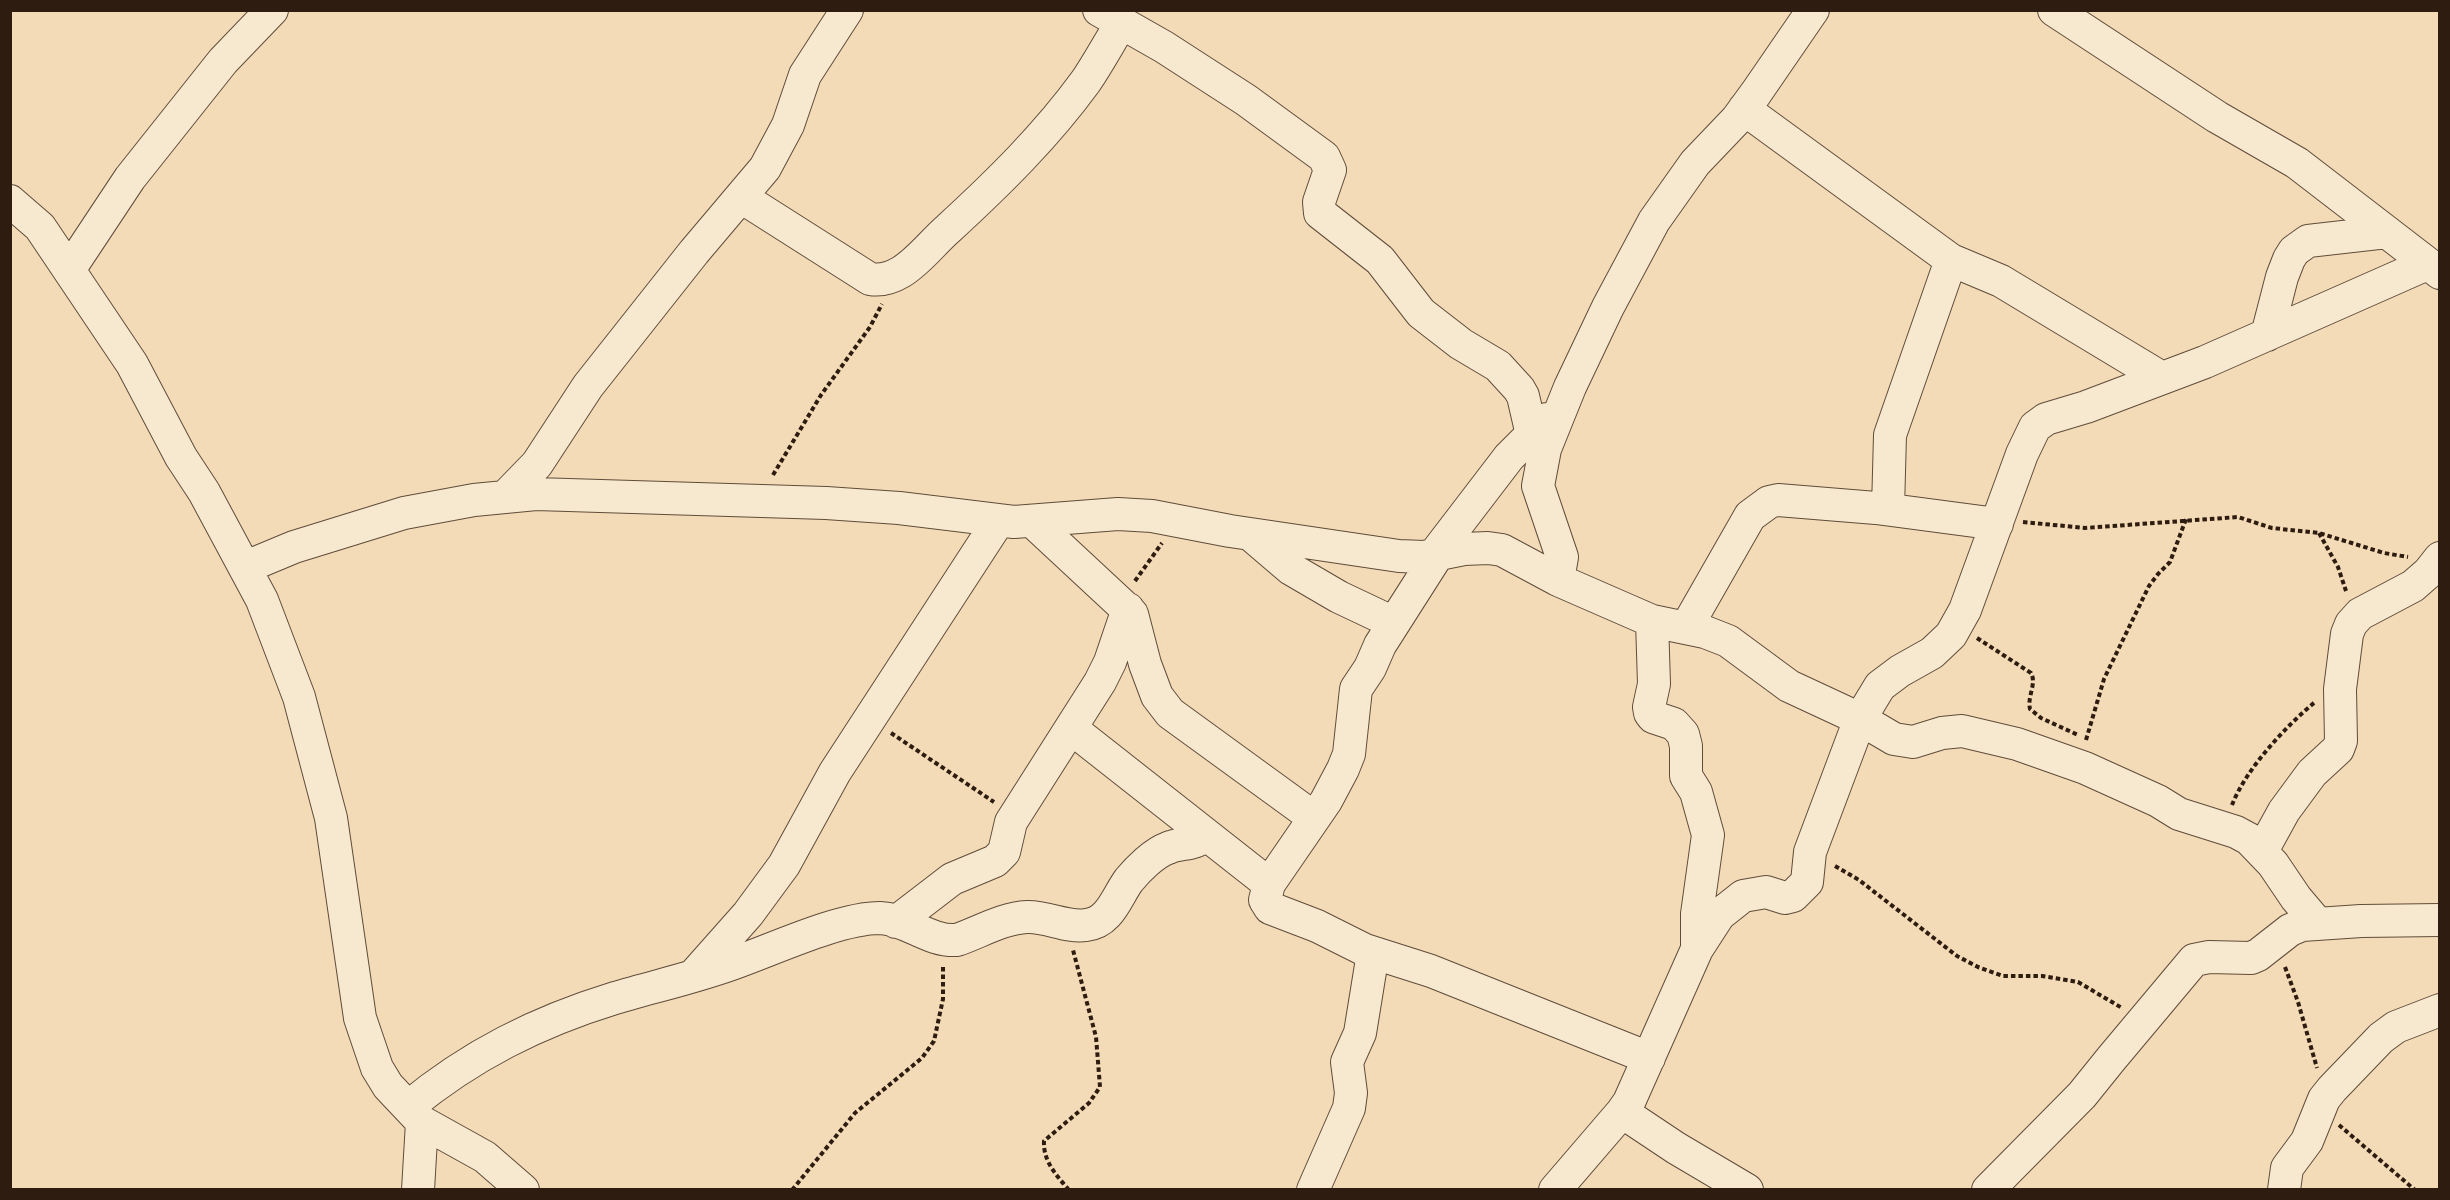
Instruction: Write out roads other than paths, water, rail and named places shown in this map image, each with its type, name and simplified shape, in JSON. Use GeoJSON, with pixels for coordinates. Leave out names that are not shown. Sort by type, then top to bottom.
{"type":"FeatureCollection","features":[{"type":"Feature","properties":{"kind":"street"},"geometry":{"type":"LineString","coordinates":[[69,270],[130,178],[223,61],[272,10]]}},
{"type":"Feature","properties":{"kind":"street"},"geometry":{"type":"LineString","coordinates":[[505,497],[537,464],[588,386],[694,252],[765,168],[780,142],[806,75],[847,10]]}},
{"type":"Feature","properties":{"kind":"street"},"geometry":{"type":"LineString","coordinates":[[1558,580],[1562,557],[1538,486],[1545,450],[1563,404],[1608,307],[1654,221],[1695,163],[1744,109],[1813,10]]}},
{"type":"Feature","properties":{"kind":"street"},"geometry":{"type":"LineString","coordinates":[[1555,1190],[1622,1112],[1649,1058],[1697,949],[1719,915],[1743,896],[1766,892],[1785,898],[1802,890],[1808,882],[1810,852],[1860,719],[1880,686],[1900,671],[1932,653],[1951,635],[1957,625],[1965,610],[2035,427],[2046,419],[2086,407],[2205,362],[2433,268],[2297,163],[2217,117],[2054,10]]}},
{"type":"Feature","properties":{"kind":"street"},"geometry":{"type":"LineString","coordinates":[[741,197],[870,279],[879,280],[900,272],[992,188],[1044,134],[1086,80],[1111,16],[1246,100],[1323,157],[1330,170],[1320,202],[1320,213],[1380,260],[1421,313],[1467,348],[1498,366],[1523,396],[1532,435]]}},
{"type":"Feature","properties":{"kind":"street"},"geometry":{"type":"LineString","coordinates":[[1744,109],[1951,260],[2001,281],[2162,378]]}},
{"type":"Feature","properties":{"kind":"street"},"geometry":{"type":"LineString","coordinates":[[10,201],[40,227],[132,363],[181,457],[204,492],[262,600],[299,698],[331,818],[360,1018],[377,1068],[388,1086],[415,1115],[485,1157],[523,1190]]}},
{"type":"Feature","properties":{"kind":"street"},"geometry":{"type":"LineString","coordinates":[[2267,335],[2282,277],[2294,251],[2308,241],[2387,232]]}},
{"type":"Feature","properties":{"kind":"street"},"geometry":{"type":"LineString","coordinates":[[1888,509],[1890,435],[1951,260]]}},
{"type":"Feature","properties":{"kind":"street"},"geometry":{"type":"LineString","coordinates":[[1563,404],[1509,457],[1436,555],[1416,592],[1380,645],[1370,668],[1356,689],[1349,754],[1343,769],[1326,801],[1269,884],[1265,900],[1270,908],[1317,926],[1373,953],[1431,971],[1649,1058]]}},
{"type":"Feature","properties":{"kind":"street"},"geometry":{"type":"LineString","coordinates":[[246,567],[294,547],[404,513],[474,500],[536,494],[899,508],[999,520],[1032,521],[1118,514],[1179,521],[1399,556],[1436,555],[1464,549],[1502,550],[1558,580],[1652,621],[1705,632],[1728,641],[1790,686],[1903,741],[1913,742],[1942,733],[1962,731],[2016,744],[2083,753],[2179,814],[2249,839],[2262,851],[2318,924]]}},
{"type":"Feature","properties":{"kind":"street"},"geometry":{"type":"LineString","coordinates":[[1686,628],[1750,516],[1759,507],[1778,500],[1998,521]]}},
{"type":"Feature","properties":{"kind":"street"},"geometry":{"type":"LineString","coordinates":[[693,976],[748,914],[784,865],[835,772],[999,520]]}},
{"type":"Feature","properties":{"kind":"street"},"geometry":{"type":"LineString","coordinates":[[1032,521],[1132,614],[1145,664],[1157,696],[1170,712],[1313,817]]}},
{"type":"Feature","properties":{"kind":"street"},"geometry":{"type":"LineString","coordinates":[[1250,534],[1291,568],[1339,597],[1394,622]]}},
{"type":"Feature","properties":{"kind":"street"},"geometry":{"type":"LineString","coordinates":[[2262,851],[2284,811],[2312,773],[2338,749],[2341,741],[2341,680],[2347,634],[2356,617],[2413,586],[2437,561]]}},
{"type":"Feature","properties":{"kind":"street"},"geometry":{"type":"LineString","coordinates":[[896,922],[951,879],[995,861],[1004,852],[1014,816],[1072,729],[1110,662],[1124,606]]}},
{"type":"Feature","properties":{"kind":"street"},"geometry":{"type":"LineString","coordinates":[[1652,621],[1654,684],[1649,707],[1650,713],[1653,717],[1674,724],[1683,734],[1686,746],[1684,753],[1686,776],[1696,792],[1708,835],[1697,914],[1697,949]]}},
{"type":"Feature","properties":{"kind":"street"},"geometry":{"type":"LineString","coordinates":[[1072,729],[1269,884]]}},
{"type":"Feature","properties":{"kind":"street"},"geometry":{"type":"LineString","coordinates":[[418,1190],[415,1115],[454,1071],[486,1051],[525,1033],[614,999],[693,976],[857,921],[881,918],[943,940],[957,940],[1009,920],[1029,917],[1085,926],[1095,923],[1113,907],[1129,880],[1156,854],[1168,848],[1196,843],[1206,835]]}},
{"type":"Feature","properties":{"kind":"street"},"geometry":{"type":"LineString","coordinates":[[1988,1190],[2082,1095],[2194,960],[2209,957],[2251,958],[2294,927],[2361,921],[2439,920]]}},
{"type":"Feature","properties":{"kind":"street"},"geometry":{"type":"LineString","coordinates":[[1313,1190],[1349,1108],[1351,1093],[1347,1062],[1360,1033],[1373,953]]}},
{"type":"Feature","properties":{"kind":"street"},"geometry":{"type":"LineString","coordinates":[[2284,1190],[2287,1168],[2307,1141],[2322,1103],[2388,1033],[2396,1027],[2439,1010]]}},
{"type":"Feature","properties":{"kind":"street"},"geometry":{"type":"LineString","coordinates":[[1622,1112],[1676,1148],[1747,1190]]}}]}
